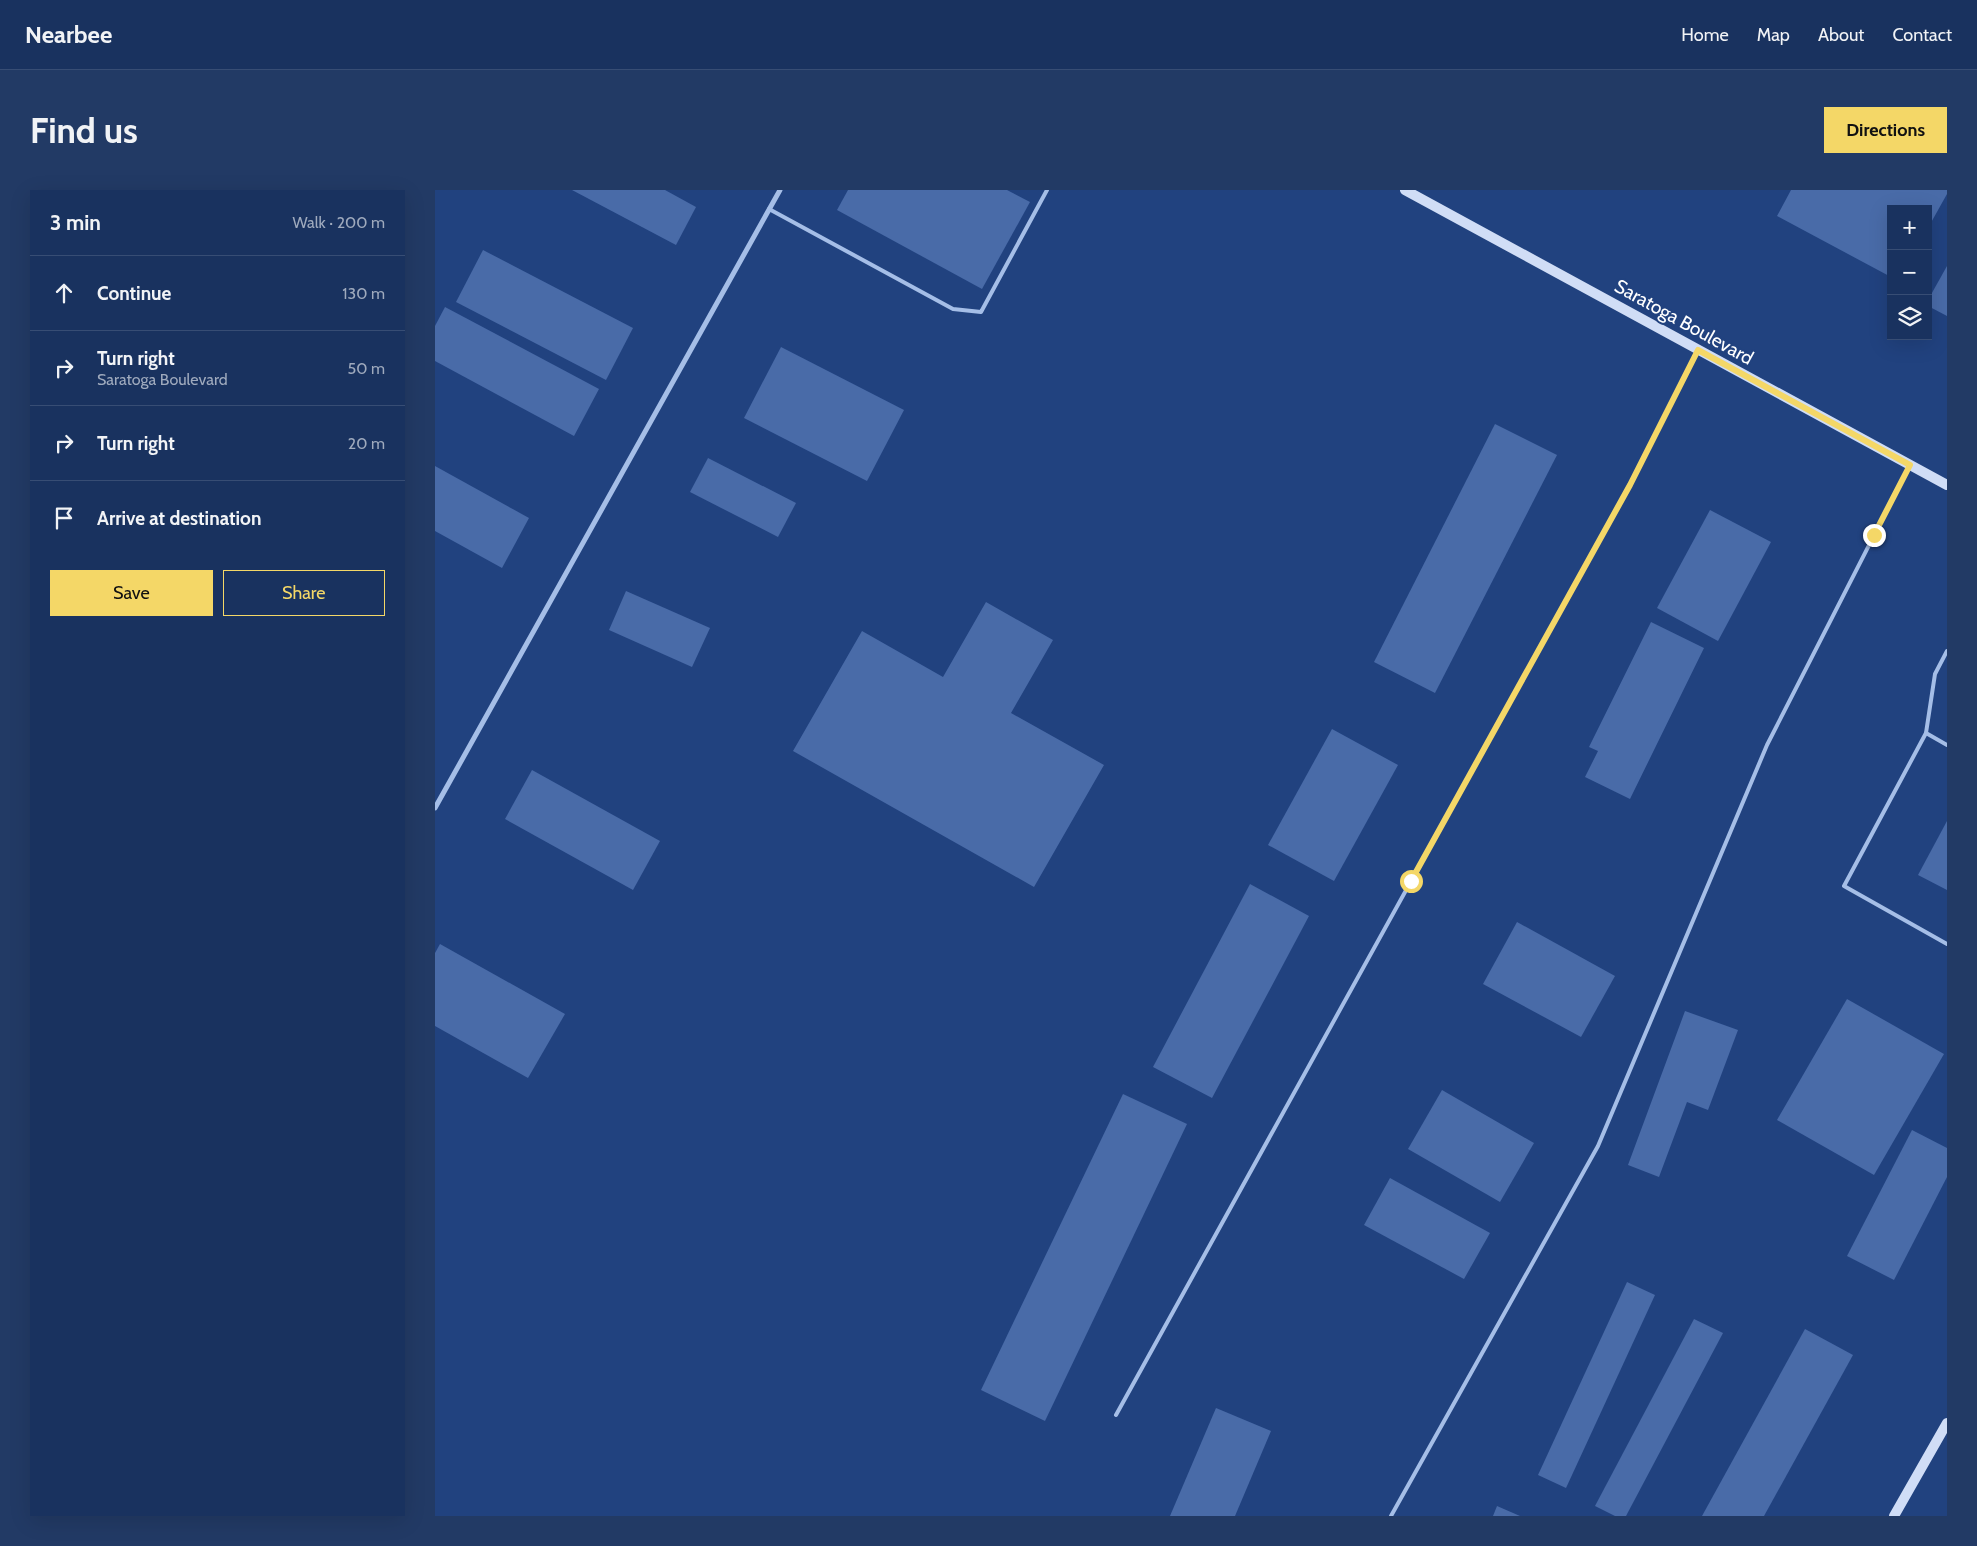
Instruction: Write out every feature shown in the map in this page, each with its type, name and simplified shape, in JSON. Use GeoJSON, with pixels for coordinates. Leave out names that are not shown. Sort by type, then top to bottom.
{"type":"FeatureCollection","features":[{"type":"Feature","properties":{"kind":"main road","name":"Saratoga Boulevard"},"geometry":{"type":"LineString","coordinates":[[1405,190],[1947,485]]}},
{"type":"Feature","properties":{"kind":"main road"},"geometry":{"type":"LineString","coordinates":[[1894,1516],[1947,1423]]}},
{"type":"Feature","properties":{"kind":"street"},"geometry":{"type":"LineString","coordinates":[[435,808],[780,190]]}},
{"type":"Feature","properties":{"kind":"lane"},"geometry":{"type":"LineString","coordinates":[[769,209],[953,309],[981,312],[1047,190]]}},
{"type":"Feature","properties":{"kind":"lane"},"geometry":{"type":"LineString","coordinates":[[1116,1415],[1630,485],[1698,350]]}},
{"type":"Feature","properties":{"kind":"lane"},"geometry":{"type":"LineString","coordinates":[[1391,1516],[1598,1146],[1767,745],[1910,465]]}},
{"type":"Feature","properties":{"kind":"lane"},"geometry":{"type":"LineString","coordinates":[[1947,651],[1935,674],[1926,733],[1843,886],[1947,944]]}},
{"type":"Feature","properties":{"kind":"lane"},"geometry":{"type":"LineString","coordinates":[[1926,733],[1947,744]]}},
{"type":"Feature","properties":{"kind":"building"},"geometry":{"type":"Polygon","coordinates":[[[572,190],[665,190],[696,207],[676,245],[572,190]]]}},
{"type":"Feature","properties":{"kind":"building"},"geometry":{"type":"Polygon","coordinates":[[[848,190],[1007,190],[1030,202],[982,289],[837,210],[848,190]]]}},
{"type":"Feature","properties":{"kind":"building"},"geometry":{"type":"Polygon","coordinates":[[[1791,190],[1947,190],[1947,194],[1932,221],[1932,205],[1887,205],[1887,275],[1777,216],[1791,190]]]}},
{"type":"Feature","properties":{"kind":"building"},"geometry":{"type":"Polygon","coordinates":[[[483,250],[633,328],[606,380],[456,302],[483,250]]]}},
{"type":"Feature","properties":{"kind":"building"},"geometry":{"type":"Polygon","coordinates":[[[1947,266],[1947,316],[1932,308],[1932,293],[1947,266]]]}},
{"type":"Feature","properties":{"kind":"building"},"geometry":{"type":"Polygon","coordinates":[[[445,307],[599,389],[574,436],[435,361],[435,326],[445,307]]]}},
{"type":"Feature","properties":{"kind":"building"},"geometry":{"type":"Polygon","coordinates":[[[781,347],[904,410],[867,481],[744,418],[781,347]]]}},
{"type":"Feature","properties":{"kind":"building"},"geometry":{"type":"Polygon","coordinates":[[[1495,424],[1557,455],[1435,693],[1374,662],[1495,424]]]}},
{"type":"Feature","properties":{"kind":"building"},"geometry":{"type":"Polygon","coordinates":[[[708,458],[796,503],[778,537],[690,492],[708,458]]]}},
{"type":"Feature","properties":{"kind":"building"},"geometry":{"type":"Polygon","coordinates":[[[435,466],[529,518],[502,568],[435,531],[435,466]]]}},
{"type":"Feature","properties":{"kind":"building"},"geometry":{"type":"Polygon","coordinates":[[[1710,510],[1771,542],[1718,641],[1657,608],[1710,510]]]}},
{"type":"Feature","properties":{"kind":"building"},"geometry":{"type":"Polygon","coordinates":[[[626,591],[710,628],[692,667],[609,630],[626,591]]]}},
{"type":"Feature","properties":{"kind":"building"},"geometry":{"type":"Polygon","coordinates":[[[986,602],[1053,640],[1011,713],[1104,765],[1034,887],[793,751],[862,631],[943,677],[986,602]]]}},
{"type":"Feature","properties":{"kind":"building"},"geometry":{"type":"Polygon","coordinates":[[[1651,622],[1704,648],[1630,799],[1585,777],[1598,751],[1589,747],[1651,622]]]}},
{"type":"Feature","properties":{"kind":"building"},"geometry":{"type":"Polygon","coordinates":[[[1332,729],[1398,765],[1334,881],[1268,845],[1332,729]]]}},
{"type":"Feature","properties":{"kind":"building"},"geometry":{"type":"Polygon","coordinates":[[[532,770],[660,841],[633,890],[505,819],[532,770]]]}},
{"type":"Feature","properties":{"kind":"building"},"geometry":{"type":"Polygon","coordinates":[[[1947,821],[1947,890],[1918,875],[1947,821]]]}},
{"type":"Feature","properties":{"kind":"building"},"geometry":{"type":"Polygon","coordinates":[[[1250,884],[1309,916],[1212,1098],[1153,1067],[1250,884]]]}},
{"type":"Feature","properties":{"kind":"building"},"geometry":{"type":"Polygon","coordinates":[[[1517,922],[1615,976],[1581,1037],[1483,984],[1517,922]]]}},
{"type":"Feature","properties":{"kind":"building"},"geometry":{"type":"Polygon","coordinates":[[[440,944],[565,1014],[528,1078],[435,1026],[435,953],[440,944]]]}},
{"type":"Feature","properties":{"kind":"building"},"geometry":{"type":"Polygon","coordinates":[[[1847,999],[1944,1054],[1874,1175],[1777,1120],[1847,999]]]}},
{"type":"Feature","properties":{"kind":"building"},"geometry":{"type":"Polygon","coordinates":[[[1685,1011],[1738,1030],[1708,1110],[1687,1102],[1659,1177],[1628,1165],[1685,1011]]]}},
{"type":"Feature","properties":{"kind":"building"},"geometry":{"type":"Polygon","coordinates":[[[1442,1090],[1534,1143],[1500,1202],[1408,1149],[1442,1090]]]}},
{"type":"Feature","properties":{"kind":"building"},"geometry":{"type":"Polygon","coordinates":[[[1123,1094],[1187,1124],[1045,1421],[981,1390],[1123,1094]]]}},
{"type":"Feature","properties":{"kind":"building"},"geometry":{"type":"Polygon","coordinates":[[[1912,1130],[1947,1148],[1947,1177],[1894,1280],[1847,1256],[1912,1130]]]}},
{"type":"Feature","properties":{"kind":"building"},"geometry":{"type":"Polygon","coordinates":[[[1390,1178],[1490,1233],[1464,1279],[1364,1225],[1390,1178]]]}},
{"type":"Feature","properties":{"kind":"building"},"geometry":{"type":"Polygon","coordinates":[[[1627,1282],[1655,1295],[1566,1488],[1538,1475],[1627,1282]]]}},
{"type":"Feature","properties":{"kind":"building"},"geometry":{"type":"Polygon","coordinates":[[[1694,1319],[1723,1333],[1626,1516],[1615,1516],[1595,1506],[1694,1319]]]}},
{"type":"Feature","properties":{"kind":"building"},"geometry":{"type":"Polygon","coordinates":[[[1805,1329],[1853,1355],[1764,1516],[1702,1516],[1805,1329]]]}},
{"type":"Feature","properties":{"kind":"building"},"geometry":{"type":"Polygon","coordinates":[[[1216,1408],[1271,1431],[1235,1516],[1170,1516],[1216,1408]]]}},
{"type":"Feature","properties":{"kind":"building"},"geometry":{"type":"Polygon","coordinates":[[[1497,1506],[1520,1516],[1493,1516],[1497,1506]]]}},
{"type":"Feature","properties":{"kind":"route"},"geometry":{"type":"LineString","coordinates":[[1411,881],[1630,485],[1698,350],[1910,465],[1874,535]]}}]}
